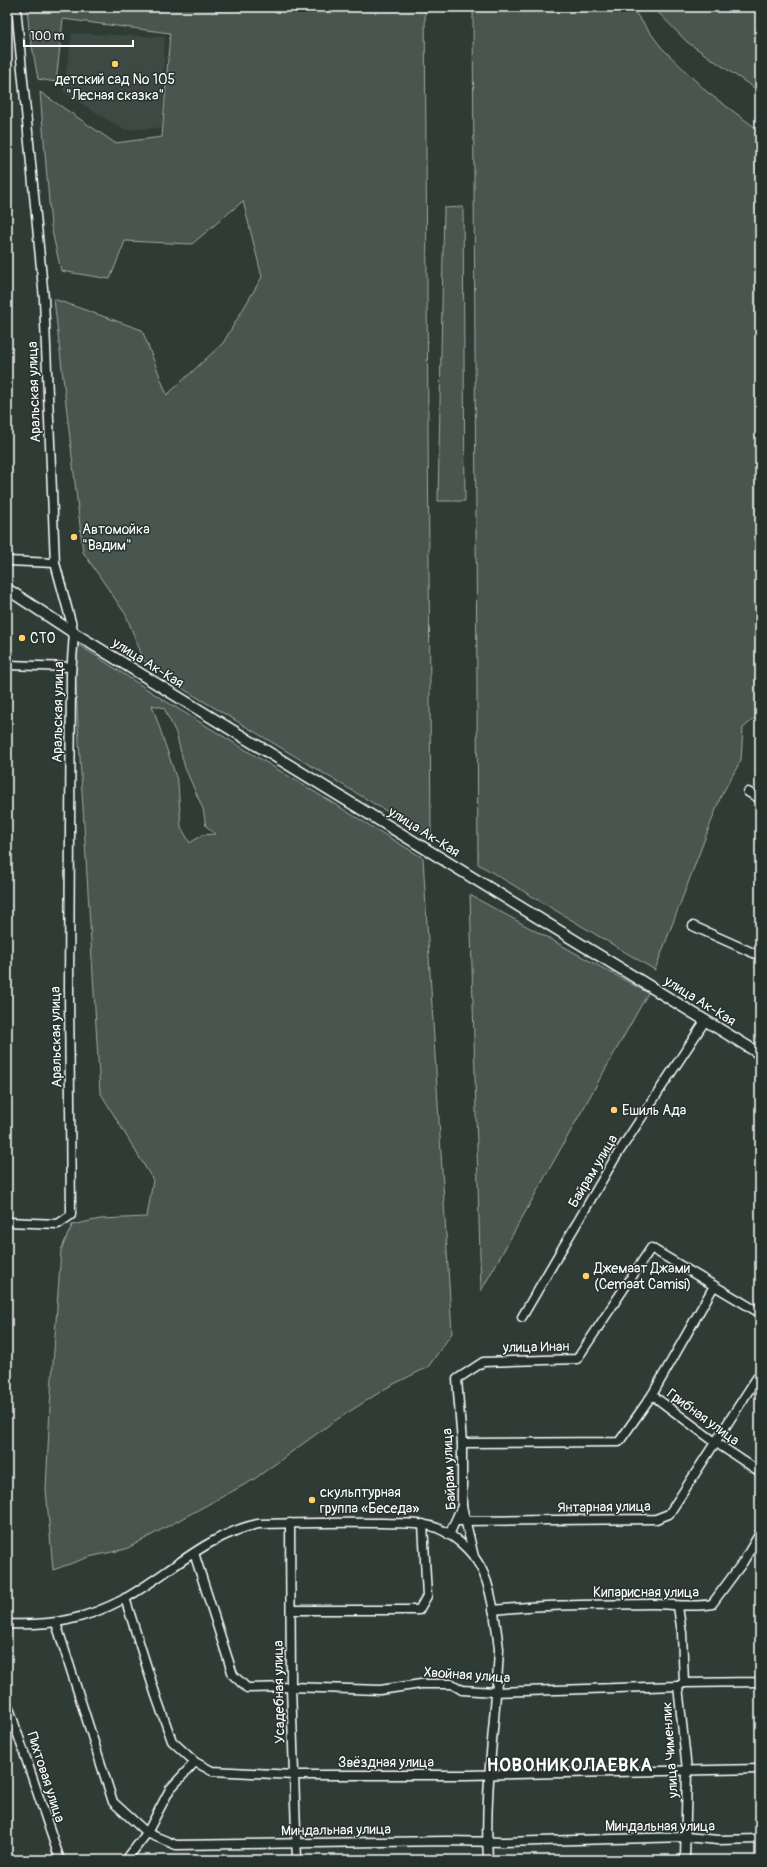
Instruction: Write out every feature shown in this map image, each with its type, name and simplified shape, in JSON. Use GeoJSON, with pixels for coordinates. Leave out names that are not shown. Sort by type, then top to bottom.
{"type":"FeatureCollection","features":[{"type":"Feature","properties":{"kind":"main road","name":"улица Ак-Кая"},"geometry":{"type":"LineString","coordinates":[[7,588],[74,633],[760,1054]]}},
{"type":"Feature","properties":{"kind":"street","name":"Аральская улица"},"geometry":{"type":"LineString","coordinates":[[7,1222],[58,1224],[71,1215],[68,990],[72,667],[74,633],[55,564],[44,298],[16,7]]}},
{"type":"Feature","properties":{"kind":"street"},"geometry":{"type":"LineString","coordinates":[[7,561],[55,564]]}},
{"type":"Feature","properties":{"kind":"street"},"geometry":{"type":"LineString","coordinates":[[7,666],[72,667]]}},
{"type":"Feature","properties":{"kind":"street"},"geometry":{"type":"LineString","coordinates":[[748,792],[760,799]]}},
{"type":"Feature","properties":{"kind":"street"},"geometry":{"type":"LineString","coordinates":[[693,926],[760,956]]}},
{"type":"Feature","properties":{"kind":"street","name":"Байрам улица"},"geometry":{"type":"LineString","coordinates":[[522,1318],[615,1158],[705,1021]]}},
{"type":"Feature","properties":{"kind":"street","name":"улица Инан"},"geometry":{"type":"LineString","coordinates":[[457,1379],[483,1362],[577,1359],[651,1248],[760,1313]]}},
{"type":"Feature","properties":{"kind":"street"},"geometry":{"type":"LineString","coordinates":[[462,1442],[619,1442],[652,1396],[714,1286]]}},
{"type":"Feature","properties":{"kind":"street","name":"Янтарная улица"},"geometry":{"type":"LineString","coordinates":[[456,1521],[656,1519],[669,1514],[760,1373]]}},
{"type":"Feature","properties":{"kind":"street","name":"Байрам улица"},"geometry":{"type":"LineString","coordinates":[[457,1379],[462,1442],[462,1506],[474,1558]]}},
{"type":"Feature","properties":{"kind":"street","name":"Грибная улица"},"geometry":{"type":"LineString","coordinates":[[652,1396],[715,1442],[760,1472]]}},
{"type":"Feature","properties":{"kind":"street"},"geometry":{"type":"LineString","coordinates":[[449,1535],[462,1506]]}},
{"type":"Feature","properties":{"kind":"street"},"geometry":{"type":"LineString","coordinates":[[7,1624],[56,1624],[102,1610],[125,1598],[194,1553],[230,1532],[244,1527],[258,1524],[290,1523],[423,1524],[438,1528],[466,1549],[474,1558],[482,1572],[493,1610],[499,1649],[489,1774],[487,1841],[488,1860]]}},
{"type":"Feature","properties":{"kind":"street","name":"Усадебная улица"},"geometry":{"type":"LineString","coordinates":[[290,1523],[292,1610],[291,1687],[297,1860]]}},
{"type":"Feature","properties":{"kind":"street"},"geometry":{"type":"LineString","coordinates":[[292,1610],[418,1610],[427,1596],[423,1524]]}},
{"type":"Feature","properties":{"kind":"street","name":"Кипарисная улица"},"geometry":{"type":"LineString","coordinates":[[493,1610],[541,1606],[655,1604],[678,1607],[712,1604],[743,1562],[760,1533]]}},
{"type":"Feature","properties":{"kind":"street","name":"Хвойная улица"},"geometry":{"type":"LineString","coordinates":[[194,1553],[233,1675],[247,1688],[291,1687],[380,1690],[421,1684],[452,1684],[462,1690],[495,1692],[757,1682],[760,1680]]}},
{"type":"Feature","properties":{"kind":"street","name":"Звёздная улица"},"geometry":{"type":"LineString","coordinates":[[125,1598],[172,1741],[195,1762],[212,1771],[294,1775],[489,1774],[760,1769]]}},
{"type":"Feature","properties":{"kind":"street","name":"улица Чименлик"},"geometry":{"type":"LineString","coordinates":[[678,1607],[682,1633],[681,1685],[687,1770],[685,1860]]}},
{"type":"Feature","properties":{"kind":"street","name":"Миндальная улица"},"geometry":{"type":"LineString","coordinates":[[56,1624],[113,1802],[147,1833],[176,1845],[686,1837],[718,1840],[760,1839]]}},
{"type":"Feature","properties":{"kind":"street","name":"Пихтовая улица"},"geometry":{"type":"LineString","coordinates":[[7,1702],[60,1860]]}},
{"type":"Feature","properties":{"kind":"street"},"geometry":{"type":"LineString","coordinates":[[126,1860],[147,1833],[170,1789],[195,1762]]}},
{"type":"Feature","properties":{"kind":"shaded area"},"geometry":{"type":"Polygon","coordinates":[[[27,7],[425,7],[431,838],[185,690],[144,661],[126,615],[83,552],[54,299],[142,330],[167,395],[223,343],[262,277],[243,201],[192,244],[125,241],[110,279],[61,271],[51,226],[40,92],[115,143],[162,137],[170,33],[63,19],[56,82],[38,79],[29,29],[27,7]]]}},
{"type":"Feature","properties":{"kind":"shaded area"},"geometry":{"type":"Polygon","coordinates":[[[473,7],[631,7],[661,47],[707,92],[760,131],[760,714],[743,728],[741,760],[721,796],[655,970],[478,864],[473,7]]]}},
{"type":"Feature","properties":{"kind":"shaded area"},"geometry":{"type":"Polygon","coordinates":[[[653,7],[760,7],[760,92],[687,42],[653,7]]]}},
{"type":"Feature","properties":{"kind":"shaded area","name":"детский сад № 105 \"Лесная сказка\""},"geometry":{"type":"Polygon","coordinates":[[[72,33],[165,37],[162,128],[124,130],[63,92],[72,33]]]}},
{"type":"Feature","properties":{"kind":"shaded area"},"geometry":{"type":"Polygon","coordinates":[[[463,207],[465,501],[438,501],[444,208],[463,207]]]}},
{"type":"Feature","properties":{"kind":"shaded area"},"geometry":{"type":"Polygon","coordinates":[[[73,641],[162,699],[423,858],[452,1333],[428,1367],[388,1387],[333,1422],[253,1480],[126,1549],[89,1557],[53,1570],[46,1489],[61,1250],[72,1225],[100,1219],[147,1217],[153,1180],[100,1092],[73,641]],[[152,705],[178,783],[181,827],[190,843],[202,835],[215,834],[206,826],[203,809],[185,768],[176,733],[164,708],[152,705]]]}},
{"type":"Feature","properties":{"kind":"shaded area"},"geometry":{"type":"Polygon","coordinates":[[[470,895],[648,993],[481,1291],[470,895]]]}},
{"type":"Feature","properties":{"kind":"place","name":"детский сад № 105 \"Лесная сказка\""},"geometry":{"type":"Point","coordinates":[115,64]}},
{"type":"Feature","properties":{"kind":"place","name":"Автомойка \"Вадим\""},"geometry":{"type":"Point","coordinates":[74,537]}},
{"type":"Feature","properties":{"kind":"place","name":"СТО"},"geometry":{"type":"Point","coordinates":[22,638]}},
{"type":"Feature","properties":{"kind":"place","name":"Ешиль Ада"},"geometry":{"type":"Point","coordinates":[614,1110]}},
{"type":"Feature","properties":{"kind":"place","name":"Джемаат Джами (Cemaat Camisi)"},"geometry":{"type":"Point","coordinates":[586,1276]}},
{"type":"Feature","properties":{"kind":"place","name":"скульптурная группа «Беседа»"},"geometry":{"type":"Point","coordinates":[312,1500]}},
{"type":"Feature","properties":{"kind":"district","name":"НОВОНИКОЛАЕВКА"},"geometry":{"type":"Point","coordinates":[570,1765]}}]}
